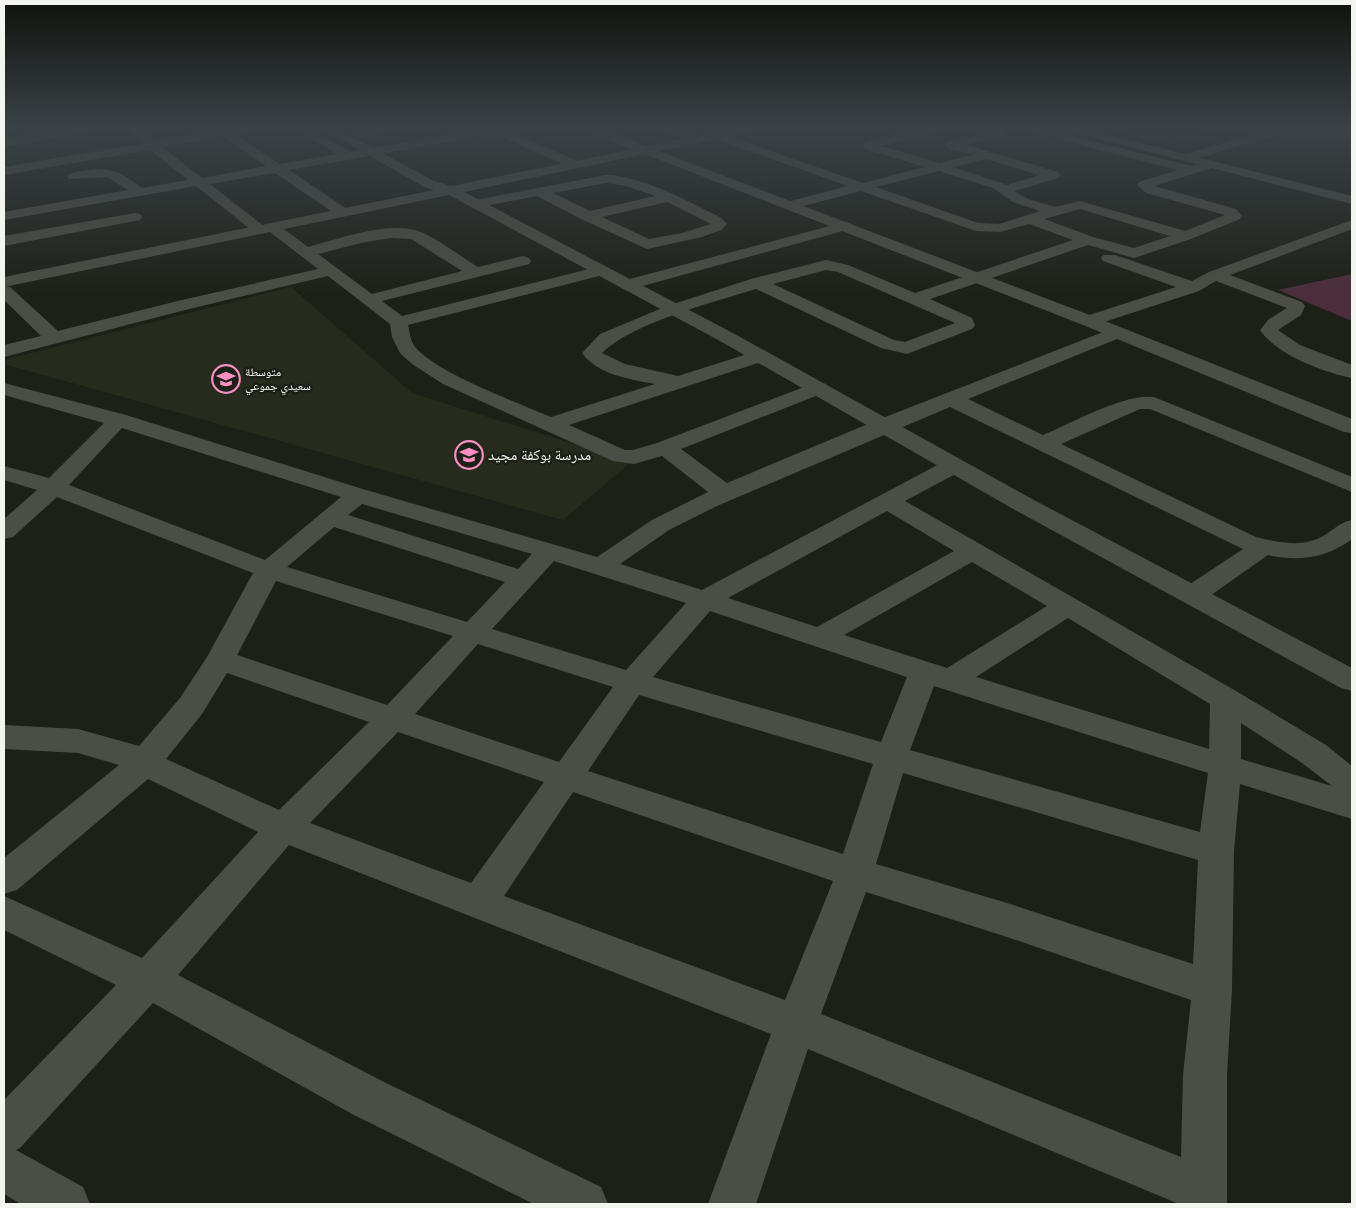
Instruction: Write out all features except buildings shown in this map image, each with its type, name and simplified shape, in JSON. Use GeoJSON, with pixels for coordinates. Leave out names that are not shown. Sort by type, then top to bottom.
{"type":"FeatureCollection","features":[{"type":"Feature","properties":{"kind":"street"},"geometry":{"type":"LineString","coordinates":[[129,184],[139,192]]}},
{"type":"Feature","properties":{"kind":"street"},"geometry":{"type":"LineString","coordinates":[[4,216],[186,184]]}},
{"type":"Feature","properties":{"kind":"street"},"geometry":{"type":"LineString","coordinates":[[204,184],[265,228],[305,252],[371,299],[399,322],[401,337],[407,348],[419,360],[450,380],[621,456],[634,457],[665,448],[819,388]]}},
{"type":"Feature","properties":{"kind":"street"},"geometry":{"type":"LineString","coordinates":[[301,184],[342,212]]}},
{"type":"Feature","properties":{"kind":"street"},"geometry":{"type":"LineString","coordinates":[[430,184],[450,190],[760,356],[1093,543],[1194,594],[1352,681]]}},
{"type":"Feature","properties":{"kind":"street"},"geometry":{"type":"LineString","coordinates":[[446,184],[450,190]]}},
{"type":"Feature","properties":{"kind":"street"},"geometry":{"type":"LineString","coordinates":[[4,282],[478,184]]}},
{"type":"Feature","properties":{"kind":"street"},"geometry":{"type":"LineString","coordinates":[[475,204],[578,184]]}},
{"type":"Feature","properties":{"kind":"street"},"geometry":{"type":"LineString","coordinates":[[539,192],[647,244],[659,243],[718,226],[719,222],[636,184]]}},
{"type":"Feature","properties":{"kind":"street"},"geometry":{"type":"LineString","coordinates":[[737,184],[1089,321],[1352,427]]}},
{"type":"Feature","properties":{"kind":"street"},"geometry":{"type":"LineString","coordinates":[[856,184],[976,227],[1000,228],[1055,211],[1075,206],[1086,206],[1186,236]]}},
{"type":"Feature","properties":{"kind":"street"},"geometry":{"type":"LineString","coordinates":[[792,205],[875,184]]}},
{"type":"Feature","properties":{"kind":"street"},"geometry":{"type":"LineString","coordinates":[[992,184],[1007,189],[1022,184]]}},
{"type":"Feature","properties":{"kind":"street"},"geometry":{"type":"LineString","coordinates":[[1028,220],[1134,253],[1186,236],[1235,216],[1231,212],[1151,190],[1145,184]]}},
{"type":"Feature","properties":{"kind":"street"},"geometry":{"type":"LineString","coordinates":[[1291,184],[1352,200]]}},
{"type":"Feature","properties":{"kind":"street"},"geometry":{"type":"LineString","coordinates":[[1007,189],[1011,195],[1018,199],[1055,211]]}},
{"type":"Feature","properties":{"kind":"street"},"geometry":{"type":"LineString","coordinates":[[586,216],[667,198]]}},
{"type":"Feature","properties":{"kind":"street"},"geometry":{"type":"LineString","coordinates":[[4,241],[135,217]]}},
{"type":"Feature","properties":{"kind":"street"},"geometry":{"type":"LineString","coordinates":[[1089,321],[1193,287],[1216,275],[1352,224]]}},
{"type":"Feature","properties":{"kind":"street"},"geometry":{"type":"LineString","coordinates":[[628,285],[846,226]]}},
{"type":"Feature","properties":{"kind":"street"},"geometry":{"type":"LineString","coordinates":[[305,252],[387,234],[405,232],[415,235],[476,273]]}},
{"type":"Feature","properties":{"kind":"street"},"geometry":{"type":"LineString","coordinates":[[690,235],[735,256]]}},
{"type":"Feature","properties":{"kind":"street"},"geometry":{"type":"LineString","coordinates":[[914,299],[1088,240]]}},
{"type":"Feature","properties":{"kind":"street"},"geometry":{"type":"LineString","coordinates":[[1072,246],[1193,287]]}},
{"type":"Feature","properties":{"kind":"street"},"geometry":{"type":"LineString","coordinates":[[371,299],[523,261]]}},
{"type":"Feature","properties":{"kind":"street"},"geometry":{"type":"LineString","coordinates":[[677,382],[612,366],[592,353],[607,338],[673,310],[757,283],[817,267],[834,265],[961,319],[966,324],[915,346],[900,348],[757,283]]}},
{"type":"Feature","properties":{"kind":"street"},"geometry":{"type":"LineString","coordinates":[[4,351],[53,337],[330,271]]}},
{"type":"Feature","properties":{"kind":"street"},"geometry":{"type":"LineString","coordinates":[[399,322],[601,271]]}},
{"type":"Feature","properties":{"kind":"street"},"geometry":{"type":"LineString","coordinates":[[1216,275],[1296,306],[1295,311],[1275,323],[1269,330],[1271,336],[1283,345],[1352,372]]}},
{"type":"Feature","properties":{"kind":"street"},"geometry":{"type":"LineString","coordinates":[[4,291],[53,337]]}},
{"type":"Feature","properties":{"kind":"street"},"geometry":{"type":"LineString","coordinates":[[4,316],[25,310]]}},
{"type":"Feature","properties":{"kind":"street"},"geometry":{"type":"LineString","coordinates":[[601,566],[627,545],[672,517],[725,493],[883,426],[1116,333]]}},
{"type":"Feature","properties":{"kind":"street"},"geometry":{"type":"LineString","coordinates":[[551,424],[760,356]]}},
{"type":"Feature","properties":{"kind":"street"},"geometry":{"type":"LineString","coordinates":[[4,389],[118,420],[358,495],[601,566],[818,638],[1352,806]]}},
{"type":"Feature","properties":{"kind":"street"},"geometry":{"type":"LineString","coordinates":[[950,399],[1247,542],[1262,547],[1303,551],[1316,549],[1338,538],[1352,527]]}},
{"type":"Feature","properties":{"kind":"street"},"geometry":{"type":"LineString","coordinates":[[1044,443],[1136,403],[1154,403],[1352,485]]}},
{"type":"Feature","properties":{"kind":"street"},"geometry":{"type":"LineString","coordinates":[[4,532],[54,487],[118,420]]}},
{"type":"Feature","properties":{"kind":"street"},"geometry":{"type":"LineString","coordinates":[[665,448],[725,493]]}},
{"type":"Feature","properties":{"kind":"street"},"geometry":{"type":"LineString","coordinates":[[478,903],[632,682],[704,600],[953,466]]}},
{"type":"Feature","properties":{"kind":"street"},"geometry":{"type":"LineString","coordinates":[[4,473],[54,487],[268,570],[632,682],[1216,851]]}},
{"type":"Feature","properties":{"kind":"street"},"geometry":{"type":"LineString","coordinates":[[4,879],[143,764],[191,706],[220,660],[268,570],[358,495]]}},
{"type":"Feature","properties":{"kind":"street"},"geometry":{"type":"LineString","coordinates":[[887,501],[1225,699],[1314,754],[1348,780],[1352,786]]}},
{"type":"Feature","properties":{"kind":"street"},"geometry":{"type":"LineString","coordinates":[[330,518],[523,579]]}},
{"type":"Feature","properties":{"kind":"street"},"geometry":{"type":"LineString","coordinates":[[1194,594],[1262,547]]}},
{"type":"Feature","properties":{"kind":"street"},"geometry":{"type":"LineString","coordinates":[[818,638],[972,551]]}},
{"type":"Feature","properties":{"kind":"street"},"geometry":{"type":"LineString","coordinates":[[4,1132],[148,980],[283,828],[392,720],[548,552]]}},
{"type":"Feature","properties":{"kind":"street"},"geometry":{"type":"LineString","coordinates":[[732,1204],[796,1024],[855,873],[892,756],[937,676],[1067,606]]}},
{"type":"Feature","properties":{"kind":"street"},"geometry":{"type":"LineString","coordinates":[[220,660],[392,720],[855,873],[1007,920],[1212,989]]}},
{"type":"Feature","properties":{"kind":"street"},"geometry":{"type":"LineString","coordinates":[[4,737],[78,741],[121,752],[143,764],[283,828],[796,1024],[1203,1197],[1205,1075],[1212,989],[1216,851],[1225,765],[1225,699]]}},
{"type":"Feature","properties":{"kind":"street"},"geometry":{"type":"LineString","coordinates":[[4,912],[148,980],[368,1098],[584,1204]]}},
{"type":"Feature","properties":{"kind":"street"},"geometry":{"type":"LineString","coordinates":[[4,1168],[66,1204]]}},
{"type":"Feature","properties":{"kind":"shaded area"},"geometry":{"type":"Polygon","coordinates":[[[1352,274],[1352,321],[1278,290],[1352,274]]]}},
{"type":"Feature","properties":{"kind":"shaded area","name":"متوسطة سعيدي جموعي"},"geometry":{"type":"Polygon","coordinates":[[[291,287],[412,393],[631,462],[563,520],[4,364],[4,360],[291,287]]]}},
{"type":"Feature","properties":{"kind":"place","name":"متوسطة سعيدي جموعي"},"geometry":{"type":"Point","coordinates":[226,379]}},
{"type":"Feature","properties":{"kind":"place","name":"مدرسة بوكفة مجيد"},"geometry":{"type":"Point","coordinates":[469,455]}}]}
